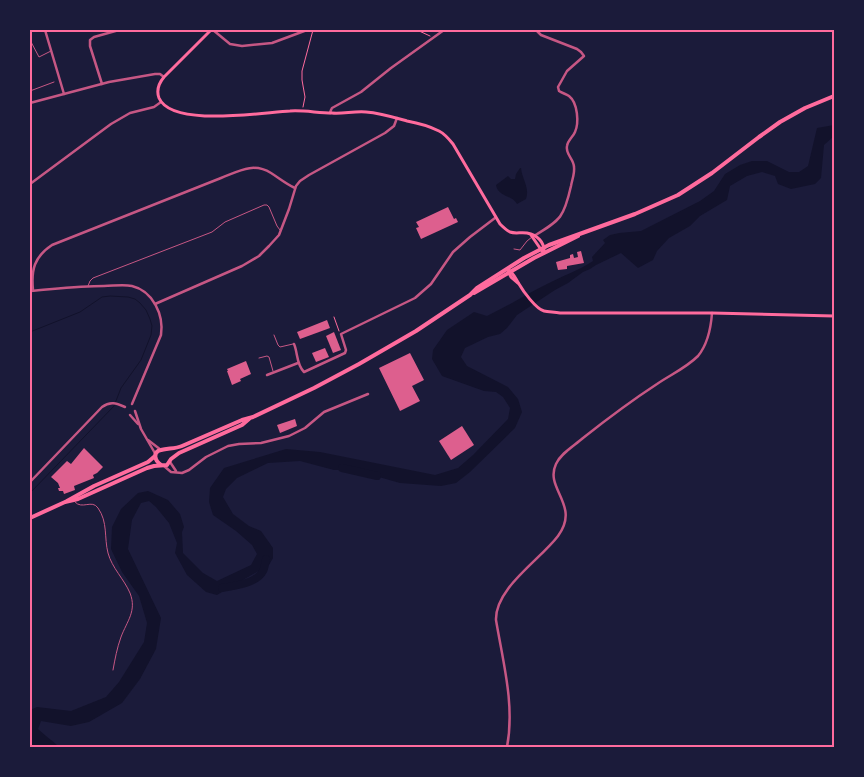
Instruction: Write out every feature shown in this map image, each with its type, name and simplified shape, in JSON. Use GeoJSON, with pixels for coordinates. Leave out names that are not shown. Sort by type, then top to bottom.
{"type":"FeatureCollection","features":[{"type":"Feature","properties":{"kind":"highway"},"geometry":{"type":"LineString","coordinates":[[73,499],[144,464],[155,456],[157,452],[182,446],[253,416],[364,362],[543,250],[643,211],[678,195],[712,174],[775,125],[798,112],[834,96]]}},
{"type":"Feature","properties":{"kind":"highway"},"geometry":{"type":"LineString","coordinates":[[30,518],[147,468],[162,465],[183,451],[242,425],[253,416]]}},
{"type":"Feature","properties":{"kind":"highway"},"geometry":{"type":"LineString","coordinates":[[163,450],[170,454],[171,460]]}},
{"type":"Feature","properties":{"kind":"highway"},"geometry":{"type":"LineString","coordinates":[[155,456],[157,462],[162,465]]}},
{"type":"Feature","properties":{"kind":"main road"},"geometry":{"type":"LineString","coordinates":[[212,30],[164,77],[158,88],[161,102],[173,110],[205,116],[288,111],[368,112],[438,130],[448,137],[459,152],[495,218],[502,227],[509,232],[540,239],[543,250]]}},
{"type":"Feature","properties":{"kind":"main road"},"geometry":{"type":"LineString","coordinates":[[509,271],[513,280],[544,311],[834,316]]}},
{"type":"Feature","properties":{"kind":"street"},"geometry":{"type":"LineString","coordinates":[[45,30],[64,94]]}},
{"type":"Feature","properties":{"kind":"street"},"geometry":{"type":"LineString","coordinates":[[102,84],[90,46],[90,40],[94,37],[120,30]]}},
{"type":"Feature","properties":{"kind":"street"},"geometry":{"type":"LineString","coordinates":[[212,30],[230,44],[242,46],[272,43],[307,30]]}},
{"type":"Feature","properties":{"kind":"street"},"geometry":{"type":"LineString","coordinates":[[330,113],[332,108],[361,92],[444,30]]}},
{"type":"Feature","properties":{"kind":"street"},"geometry":{"type":"LineString","coordinates":[[533,236],[558,220],[567,204],[575,169],[567,145],[576,130],[578,117],[576,107],[571,98],[559,91],[558,86],[567,71],[584,56],[577,49],[541,35],[536,30]]}},
{"type":"Feature","properties":{"kind":"street"},"geometry":{"type":"LineString","coordinates":[[30,104],[123,79],[155,74],[160,74],[164,77]]}},
{"type":"Feature","properties":{"kind":"street"},"geometry":{"type":"LineString","coordinates":[[30,184],[111,124],[130,113],[152,108],[161,102]]}},
{"type":"Feature","properties":{"kind":"street"},"geometry":{"type":"LineString","coordinates":[[155,304],[248,263],[259,256],[270,246],[281,230],[298,183],[305,177],[385,134],[393,128],[397,118]]}},
{"type":"Feature","properties":{"kind":"street"},"geometry":{"type":"LineString","coordinates":[[132,404],[161,335],[161,319],[155,304],[145,293],[134,287],[124,285],[31,291],[34,265],[42,254],[52,245],[248,168],[258,168],[269,172],[295,188]]}},
{"type":"Feature","properties":{"kind":"street"},"geometry":{"type":"LineString","coordinates":[[294,344],[298,363],[304,372],[345,353],[346,350],[340,334],[415,298],[431,284],[453,252],[495,218]]}},
{"type":"Feature","properties":{"kind":"street"},"geometry":{"type":"LineString","coordinates":[[506,747],[509,726],[509,704],[496,615],[498,604],[504,595],[563,529],[566,511],[555,483],[554,470],[556,464],[566,452],[609,418],[698,356],[706,342],[712,313]]}},
{"type":"Feature","properties":{"kind":"street"},"geometry":{"type":"LineString","coordinates":[[267,375],[298,363]]}},
{"type":"Feature","properties":{"kind":"street"},"geometry":{"type":"LineString","coordinates":[[162,465],[171,472],[186,471],[206,457],[228,446],[261,443],[293,434],[307,427],[324,412],[368,394]]}},
{"type":"Feature","properties":{"kind":"street"},"geometry":{"type":"LineString","coordinates":[[30,482],[106,404],[112,403],[125,407]]}},
{"type":"Feature","properties":{"kind":"street"},"geometry":{"type":"LineString","coordinates":[[135,412],[139,426]]}},
{"type":"Feature","properties":{"kind":"street"},"geometry":{"type":"LineString","coordinates":[[130,414],[147,439],[155,456]]}},
{"type":"Feature","properties":{"kind":"street"},"geometry":{"type":"LineString","coordinates":[[147,439],[163,450]]}},
{"type":"Feature","properties":{"kind":"street"},"geometry":{"type":"LineString","coordinates":[[171,460],[177,472]]}},
{"type":"Feature","properties":{"kind":"lane"},"geometry":{"type":"LineString","coordinates":[[30,40],[39,57],[52,51]]}},
{"type":"Feature","properties":{"kind":"lane"},"geometry":{"type":"LineString","coordinates":[[30,90],[54,82]]}},
{"type":"Feature","properties":{"kind":"lane"},"geometry":{"type":"LineString","coordinates":[[88,286],[94,278],[212,232],[225,222],[264,205],[269,207],[277,226],[281,230]]}},
{"type":"Feature","properties":{"kind":"lane"},"geometry":{"type":"LineString","coordinates":[[514,249],[520,250],[533,236]]}},
{"type":"Feature","properties":{"kind":"lane"},"geometry":{"type":"LineString","coordinates":[[274,335],[280,347],[294,344]]}},
{"type":"Feature","properties":{"kind":"lane"},"geometry":{"type":"LineString","coordinates":[[258,358],[269,357],[274,372]]}},
{"type":"Feature","properties":{"kind":"lane"},"geometry":{"type":"LineString","coordinates":[[73,499],[77,505],[94,504],[99,509],[105,523],[108,553],[116,571],[125,583],[131,599],[131,615],[117,649],[113,670]]}},
{"type":"Feature","properties":{"kind":"path"},"geometry":{"type":"LineString","coordinates":[[303,111],[306,97],[302,74],[314,30]]}},
{"type":"Feature","properties":{"kind":"path"},"geometry":{"type":"LineString","coordinates":[[417,30],[431,38]]}},
{"type":"Feature","properties":{"kind":"path"},"geometry":{"type":"LineString","coordinates":[[334,317],[340,334]]}},
{"type":"Feature","properties":{"kind":"shaded area"},"geometry":{"type":"Polygon","coordinates":[[[834,125],[834,136],[824,145],[821,178],[815,184],[791,189],[778,184],[775,176],[762,172],[747,176],[730,186],[727,200],[669,238],[657,251],[653,260],[638,268],[621,253],[583,272],[517,315],[500,334],[488,337],[465,348],[461,357],[467,366],[508,387],[518,399],[522,412],[515,428],[470,472],[456,483],[441,486],[400,483],[354,470],[334,470],[300,461],[268,463],[237,478],[226,489],[223,497],[233,514],[249,526],[261,531],[273,548],[273,558],[269,565],[217,595],[206,592],[187,575],[175,553],[177,543],[169,523],[149,501],[141,503],[132,520],[128,549],[161,618],[156,649],[140,679],[122,703],[89,722],[71,726],[41,721],[38,729],[59,747],[35,747],[30,743],[30,710],[37,707],[71,711],[106,697],[119,682],[144,642],[147,623],[139,596],[122,572],[111,549],[112,527],[121,509],[138,493],[148,491],[168,500],[180,514],[184,527],[182,532],[183,553],[203,573],[217,581],[251,565],[257,554],[252,545],[213,515],[209,502],[210,488],[224,468],[286,449],[320,452],[435,475],[458,468],[508,419],[510,408],[503,397],[496,392],[484,391],[442,376],[432,359],[433,350],[447,330],[474,312],[487,316],[587,265],[593,261],[592,257],[605,243],[603,240],[610,235],[641,231],[700,201],[714,191],[725,174],[740,165],[752,161],[767,161],[789,172],[799,172],[808,166],[817,128],[834,125]]]}},
{"type":"Feature","properties":{"kind":"shaded area"},"geometry":{"type":"Polygon","coordinates":[[[520,168],[527,195],[526,199],[517,204],[499,192],[496,185],[508,176],[511,179],[515,179],[520,168]]]}},
{"type":"Feature","properties":{"kind":"building"},"geometry":{"type":"Polygon","coordinates":[[[448,207],[454,219],[456,218],[458,222],[421,239],[416,228],[419,227],[416,222],[448,207]]]}},
{"type":"Feature","properties":{"kind":"building"},"geometry":{"type":"Polygon","coordinates":[[[581,251],[584,263],[567,266],[567,269],[558,270],[556,262],[570,258],[570,255],[573,254],[574,258],[578,257],[577,252],[581,251]]]}},
{"type":"Feature","properties":{"kind":"building"},"geometry":{"type":"Polygon","coordinates":[[[327,320],[330,328],[300,339],[297,332],[327,320]]]}},
{"type":"Feature","properties":{"kind":"building"},"geometry":{"type":"Polygon","coordinates":[[[334,332],[341,350],[333,353],[326,336],[334,332]]]}},
{"type":"Feature","properties":{"kind":"building"},"geometry":{"type":"Polygon","coordinates":[[[325,348],[329,357],[316,362],[312,353],[325,348]]]}},
{"type":"Feature","properties":{"kind":"building"},"geometry":{"type":"Polygon","coordinates":[[[410,353],[424,380],[412,386],[420,401],[400,411],[379,368],[410,353]]]}},
{"type":"Feature","properties":{"kind":"building"},"geometry":{"type":"Polygon","coordinates":[[[246,361],[251,374],[232,385],[227,369],[246,361]]]}},
{"type":"Feature","properties":{"kind":"building"},"geometry":{"type":"Polygon","coordinates":[[[295,419],[297,426],[280,433],[277,425],[295,419]]]}},
{"type":"Feature","properties":{"kind":"building"},"geometry":{"type":"Polygon","coordinates":[[[462,426],[474,445],[451,460],[439,441],[462,426]]]}},
{"type":"Feature","properties":{"kind":"building"},"geometry":{"type":"Polygon","coordinates":[[[84,448],[103,467],[93,475],[94,478],[74,486],[75,490],[64,494],[63,491],[59,491],[58,483],[51,477],[67,461],[71,464],[84,448]]]}},
{"type":"Feature","properties":{"kind":"waterway"},"geometry":{"type":"LineString","coordinates":[[30,332],[80,312],[102,297],[110,296],[135,299],[146,310],[152,326],[151,335],[141,360],[121,388],[114,406],[30,493]]}},
{"type":"Feature","properties":{"kind":"waterway"},"geometry":{"type":"LineString","coordinates":[[342,468],[377,476]]}},
{"type":"Feature","properties":{"kind":"waterway"},"geometry":{"type":"LineString","coordinates":[[222,588],[245,583],[256,578],[264,570],[266,559]]}}]}
